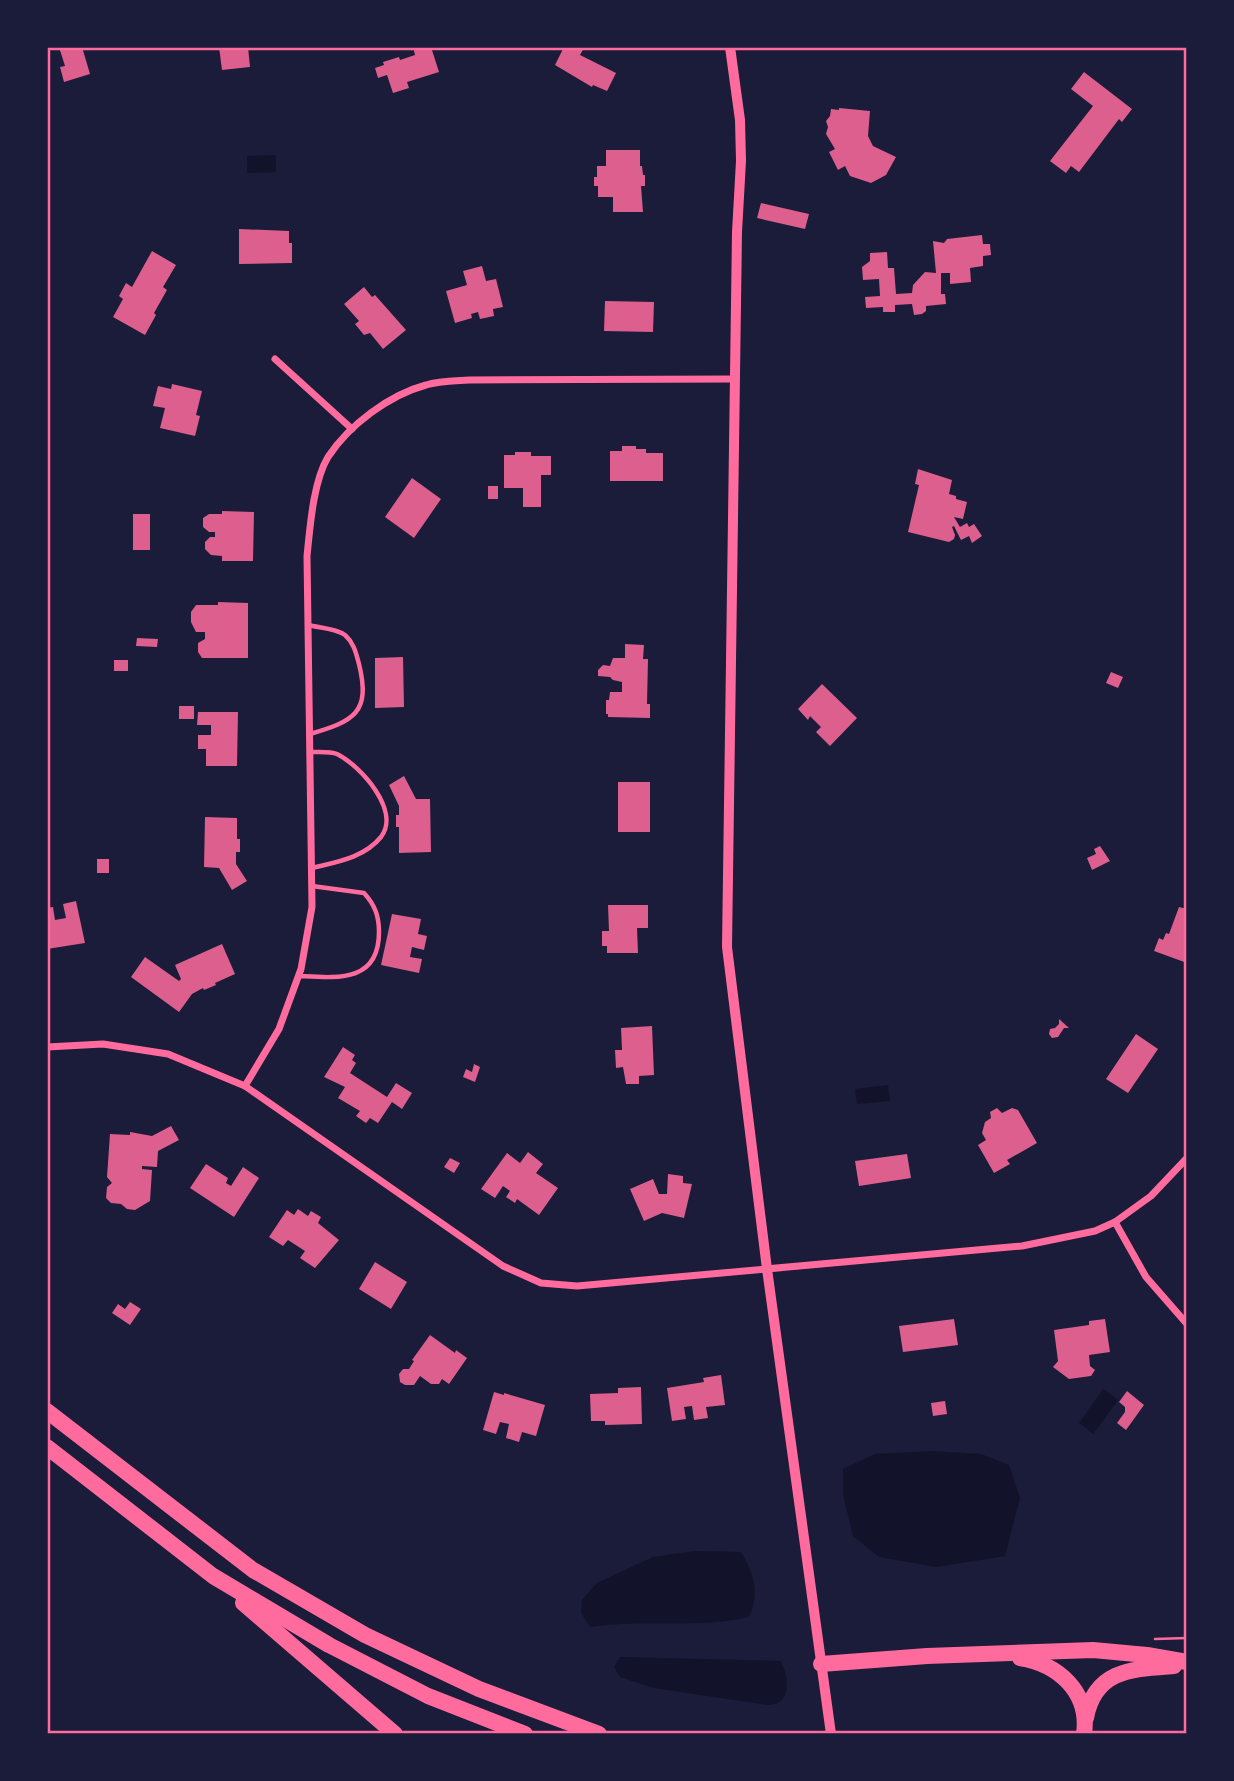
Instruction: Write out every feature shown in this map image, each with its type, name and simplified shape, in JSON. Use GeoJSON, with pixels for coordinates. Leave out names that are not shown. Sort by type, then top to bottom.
{"type":"FeatureCollection","features":[{"type":"Feature","properties":{"kind":"highway"},"geometry":{"type":"LineString","coordinates":[[47,1411],[253,1570],[365,1634],[479,1689],[599,1734]]}},
{"type":"Feature","properties":{"kind":"highway"},"geometry":{"type":"LineString","coordinates":[[47,1447],[213,1576],[395,1734]]}},
{"type":"Feature","properties":{"kind":"highway"},"geometry":{"type":"LineString","coordinates":[[213,1576],[328,1645],[428,1696],[525,1734]]}},
{"type":"Feature","properties":{"kind":"highway"},"geometry":{"type":"LineString","coordinates":[[821,1664],[1093,1650],[1147,1655],[1187,1664]]}},
{"type":"Feature","properties":{"kind":"highway"},"geometry":{"type":"LineString","coordinates":[[979,1655],[1032,1660],[1059,1673],[1076,1690],[1081,1702],[1085,1729]]}},
{"type":"Feature","properties":{"kind":"highway"},"geometry":{"type":"LineString","coordinates":[[1085,1729],[1093,1697],[1104,1682],[1121,1671],[1187,1664]]}},
{"type":"Feature","properties":{"kind":"street"},"geometry":{"type":"LineString","coordinates":[[730,47],[740,120],[741,160],[737,232],[727,947],[767,1269],[831,1734]]}},
{"type":"Feature","properties":{"kind":"street"},"geometry":{"type":"LineString","coordinates":[[275,359],[352,429]]}},
{"type":"Feature","properties":{"kind":"street"},"geometry":{"type":"LineString","coordinates":[[245,1086],[279,1029],[298,976],[312,907],[307,556],[312,506],[327,459],[352,429],[393,400],[427,384],[469,380],[735,379]]}},
{"type":"Feature","properties":{"kind":"street"},"geometry":{"type":"LineString","coordinates":[[47,1047],[103,1044],[168,1054],[245,1086],[503,1266],[541,1283],[577,1286],[1022,1246],[1095,1231],[1115,1222],[1151,1196],[1187,1158]]}},
{"type":"Feature","properties":{"kind":"street"},"geometry":{"type":"LineString","coordinates":[[1115,1222],[1146,1277],[1187,1324]]}},
{"type":"Feature","properties":{"kind":"lane"},"geometry":{"type":"LineString","coordinates":[[308,625],[345,636],[355,648],[364,697],[359,710],[338,726],[309,735]]}},
{"type":"Feature","properties":{"kind":"lane"},"geometry":{"type":"LineString","coordinates":[[310,752],[335,753],[351,763],[375,789],[385,806],[386,826],[382,836],[359,854],[348,860],[311,868]]}},
{"type":"Feature","properties":{"kind":"lane"},"geometry":{"type":"LineString","coordinates":[[298,976],[331,978],[365,970],[373,961],[379,943],[379,921],[374,904],[364,893],[312,886]]}},
{"type":"Feature","properties":{"kind":"shaded area"},"geometry":{"type":"Polygon","coordinates":[[[276,155],[276,172],[247,173],[247,156],[276,155]]]}},
{"type":"Feature","properties":{"kind":"shaded area"},"geometry":{"type":"Polygon","coordinates":[[[888,1085],[890,1101],[857,1104],[855,1089],[888,1085]]]}},
{"type":"Feature","properties":{"kind":"shaded area"},"geometry":{"type":"Polygon","coordinates":[[[1103,1389],[1118,1400],[1093,1434],[1079,1423],[1103,1389]]]}},
{"type":"Feature","properties":{"kind":"shaded area"},"geometry":{"type":"Polygon","coordinates":[[[932,1451],[981,1454],[1009,1465],[1020,1498],[1005,1556],[936,1567],[879,1557],[853,1536],[843,1494],[843,1469],[875,1454],[932,1451]]]}},
{"type":"Feature","properties":{"kind":"shaded area"},"geometry":{"type":"Polygon","coordinates":[[[695,1551],[741,1552],[749,1568],[755,1592],[749,1617],[729,1621],[590,1627],[581,1613],[582,1600],[597,1583],[653,1557],[695,1551]]]}},
{"type":"Feature","properties":{"kind":"shaded area"},"geometry":{"type":"Polygon","coordinates":[[[620,1657],[781,1661],[787,1682],[785,1696],[775,1704],[767,1705],[654,1688],[620,1677],[614,1667],[620,1657]]]}},
{"type":"Feature","properties":{"kind":"building"},"geometry":{"type":"Polygon","coordinates":[[[59,47],[82,47],[90,74],[64,82],[60,67],[65,66],[59,47]]]}},
{"type":"Feature","properties":{"kind":"building"},"geometry":{"type":"Polygon","coordinates":[[[219,47],[248,47],[250,67],[222,70],[219,47]]]}},
{"type":"Feature","properties":{"kind":"building"},"geometry":{"type":"Polygon","coordinates":[[[413,47],[431,47],[439,72],[407,82],[409,88],[393,93],[387,75],[378,78],[375,68],[384,65],[383,62],[415,55],[413,47]]]}},
{"type":"Feature","properties":{"kind":"building"},"geometry":{"type":"Polygon","coordinates":[[[564,47],[584,48],[580,55],[616,73],[607,91],[593,85],[592,87],[555,65],[564,47]]]}},
{"type":"Feature","properties":{"kind":"building"},"geometry":{"type":"Polygon","coordinates":[[[1084,72],[1132,109],[1122,122],[1119,119],[1079,172],[1071,166],[1066,173],[1050,161],[1093,106],[1071,89],[1084,72]]]}},
{"type":"Feature","properties":{"kind":"building"},"geometry":{"type":"Polygon","coordinates":[[[831,109],[870,111],[868,136],[873,146],[896,157],[886,175],[871,183],[850,176],[845,166],[838,170],[829,152],[835,149],[826,134],[826,121],[831,109]]]}},
{"type":"Feature","properties":{"kind":"building"},"geometry":{"type":"Polygon","coordinates":[[[606,150],[640,150],[640,166],[645,175],[645,186],[641,186],[643,212],[613,212],[613,197],[598,197],[598,186],[594,186],[594,177],[597,177],[597,166],[606,166],[606,150]]]}},
{"type":"Feature","properties":{"kind":"building"},"geometry":{"type":"Polygon","coordinates":[[[761,203],[809,214],[805,229],[757,218],[761,203]]]}},
{"type":"Feature","properties":{"kind":"building"},"geometry":{"type":"Polygon","coordinates":[[[239,229],[289,231],[292,263],[239,264],[239,229]]]}},
{"type":"Feature","properties":{"kind":"building"},"geometry":{"type":"Polygon","coordinates":[[[982,235],[983,244],[990,244],[991,255],[983,256],[983,266],[970,268],[971,282],[950,284],[950,273],[941,273],[941,294],[945,294],[946,304],[926,306],[926,311],[922,314],[914,315],[912,304],[895,305],[895,312],[883,312],[883,307],[866,308],[865,297],[880,296],[879,279],[863,280],[862,267],[870,261],[870,253],[887,252],[888,268],[894,268],[896,294],[912,293],[913,285],[925,272],[936,273],[933,241],[944,243],[947,239],[982,235]]]}},
{"type":"Feature","properties":{"kind":"building"},"geometry":{"type":"Polygon","coordinates":[[[152,251],[176,265],[163,287],[167,290],[145,335],[113,317],[123,299],[119,296],[126,283],[132,287],[152,251]]]}},
{"type":"Feature","properties":{"kind":"building"},"geometry":{"type":"Polygon","coordinates":[[[482,266],[486,281],[496,279],[503,307],[493,309],[494,316],[480,319],[478,312],[471,314],[472,318],[455,323],[446,291],[467,285],[463,271],[482,266]]]}},
{"type":"Feature","properties":{"kind":"building"},"geometry":{"type":"Polygon","coordinates":[[[364,287],[372,297],[375,295],[406,330],[383,349],[370,333],[364,335],[355,324],[359,321],[344,304],[364,287]]]}},
{"type":"Feature","properties":{"kind":"building"},"geometry":{"type":"Polygon","coordinates":[[[605,301],[654,302],[653,332],[604,331],[605,301]]]}},
{"type":"Feature","properties":{"kind":"building"},"geometry":{"type":"Polygon","coordinates":[[[172,384],[202,391],[196,415],[200,416],[195,436],[160,428],[165,408],[153,406],[158,386],[171,389],[172,384]]]}},
{"type":"Feature","properties":{"kind":"building"},"geometry":{"type":"Polygon","coordinates":[[[622,446],[636,446],[636,449],[646,449],[646,453],[663,453],[663,481],[610,481],[610,451],[622,451],[622,446]]]}},
{"type":"Feature","properties":{"kind":"building"},"geometry":{"type":"Polygon","coordinates":[[[515,452],[531,452],[531,456],[551,456],[551,475],[541,475],[541,507],[523,507],[523,488],[504,488],[504,455],[515,455],[515,452]]]}},
{"type":"Feature","properties":{"kind":"building"},"geometry":{"type":"Polygon","coordinates":[[[918,469],[952,480],[949,494],[967,502],[963,519],[954,517],[960,527],[967,523],[969,527],[974,524],[982,536],[972,543],[969,536],[961,540],[954,526],[954,539],[949,542],[908,532],[919,485],[915,484],[918,469]]]}},
{"type":"Feature","properties":{"kind":"building"},"geometry":{"type":"Polygon","coordinates":[[[412,478],[441,499],[414,538],[385,517],[412,478]]]}},
{"type":"Feature","properties":{"kind":"building"},"geometry":{"type":"Polygon","coordinates":[[[488,486],[498,486],[498,499],[488,499],[488,486]]]}},
{"type":"Feature","properties":{"kind":"building"},"geometry":{"type":"Polygon","coordinates":[[[222,511],[254,512],[253,561],[222,561],[222,556],[211,555],[205,549],[205,542],[210,537],[215,537],[215,532],[209,532],[203,527],[203,518],[209,514],[222,514],[222,511]]]}},
{"type":"Feature","properties":{"kind":"building"},"geometry":{"type":"Polygon","coordinates":[[[133,514],[150,514],[150,550],[133,550],[133,514]]]}},
{"type":"Feature","properties":{"kind":"building"},"geometry":{"type":"Polygon","coordinates":[[[218,602],[248,603],[248,658],[202,658],[198,652],[198,643],[205,639],[205,632],[196,632],[191,622],[191,612],[196,605],[218,605],[218,602]]]}},
{"type":"Feature","properties":{"kind":"building"},"geometry":{"type":"Polygon","coordinates":[[[137,638],[158,639],[157,647],[136,646],[137,638]]]}},
{"type":"Feature","properties":{"kind":"building"},"geometry":{"type":"Polygon","coordinates":[[[625,644],[644,645],[643,659],[648,659],[647,704],[650,704],[650,718],[608,717],[606,714],[606,700],[609,700],[610,692],[622,692],[622,682],[598,676],[598,670],[603,665],[610,666],[613,658],[625,658],[625,644]]]}},
{"type":"Feature","properties":{"kind":"building"},"geometry":{"type":"Polygon","coordinates":[[[403,657],[404,707],[375,708],[375,658],[403,657]]]}},
{"type":"Feature","properties":{"kind":"building"},"geometry":{"type":"Polygon","coordinates":[[[114,660],[128,660],[128,671],[114,671],[114,660]]]}},
{"type":"Feature","properties":{"kind":"building"},"geometry":{"type":"Polygon","coordinates":[[[1111,672],[1123,677],[1118,688],[1106,683],[1111,672]]]}},
{"type":"Feature","properties":{"kind":"building"},"geometry":{"type":"Polygon","coordinates":[[[822,684],[857,718],[830,746],[816,732],[821,727],[810,716],[808,720],[798,709],[822,684]]]}},
{"type":"Feature","properties":{"kind":"building"},"geometry":{"type":"Polygon","coordinates":[[[179,706],[194,706],[194,719],[179,719],[179,706]]]}},
{"type":"Feature","properties":{"kind":"building"},"geometry":{"type":"Polygon","coordinates":[[[198,712],[238,712],[237,766],[206,766],[206,749],[198,749],[198,735],[211,735],[211,725],[197,725],[198,712]]]}},
{"type":"Feature","properties":{"kind":"building"},"geometry":{"type":"Polygon","coordinates":[[[404,776],[416,799],[430,799],[431,852],[399,853],[396,815],[399,815],[399,806],[389,785],[404,776]]]}},
{"type":"Feature","properties":{"kind":"building"},"geometry":{"type":"Polygon","coordinates":[[[618,782],[650,782],[650,832],[618,832],[618,782]]]}},
{"type":"Feature","properties":{"kind":"building"},"geometry":{"type":"Polygon","coordinates":[[[205,817],[237,818],[240,852],[236,852],[236,864],[247,881],[232,890],[219,868],[204,867],[205,817]]]}},
{"type":"Feature","properties":{"kind":"building"},"geometry":{"type":"Polygon","coordinates":[[[1100,846],[1110,861],[1092,870],[1087,858],[1096,854],[1094,849],[1100,846]]]}},
{"type":"Feature","properties":{"kind":"building"},"geometry":{"type":"Polygon","coordinates":[[[97,859],[109,859],[109,873],[97,873],[97,859]]]}},
{"type":"Feature","properties":{"kind":"building"},"geometry":{"type":"Polygon","coordinates":[[[76,901],[85,943],[47,949],[47,908],[53,907],[55,920],[66,918],[63,904],[76,901]]]}},
{"type":"Feature","properties":{"kind":"building"},"geometry":{"type":"Polygon","coordinates":[[[608,905],[648,905],[648,928],[637,928],[638,953],[607,953],[607,946],[602,946],[602,931],[609,931],[608,905]]]}},
{"type":"Feature","properties":{"kind":"building"},"geometry":{"type":"Polygon","coordinates":[[[1179,907],[1187,909],[1187,963],[1154,951],[1159,938],[1163,940],[1166,933],[1169,934],[1179,907]]]}},
{"type":"Feature","properties":{"kind":"building"},"geometry":{"type":"Polygon","coordinates":[[[392,914],[421,919],[418,934],[427,936],[424,950],[412,947],[410,957],[422,959],[419,973],[381,965],[392,914]]]}},
{"type":"Feature","properties":{"kind":"building"},"geometry":{"type":"Polygon","coordinates":[[[222,944],[235,974],[192,994],[179,1012],[131,977],[145,957],[179,981],[181,979],[175,965],[222,944]]]}},
{"type":"Feature","properties":{"kind":"building"},"geometry":{"type":"Polygon","coordinates":[[[1059,1019],[1069,1028],[1064,1028],[1058,1037],[1052,1038],[1050,1029],[1059,1024],[1059,1019]]]}},
{"type":"Feature","properties":{"kind":"building"},"geometry":{"type":"Polygon","coordinates":[[[652,1026],[654,1075],[639,1076],[639,1084],[626,1084],[623,1067],[616,1068],[615,1050],[622,1050],[621,1028],[652,1026]]]}},
{"type":"Feature","properties":{"kind":"building"},"geometry":{"type":"Polygon","coordinates":[[[1136,1034],[1158,1049],[1128,1093],[1106,1079],[1136,1034]]]}},
{"type":"Feature","properties":{"kind":"building"},"geometry":{"type":"Polygon","coordinates":[[[343,1047],[355,1055],[352,1060],[356,1063],[350,1073],[387,1097],[396,1083],[412,1093],[402,1109],[392,1102],[378,1123],[370,1118],[366,1123],[356,1116],[360,1111],[338,1098],[345,1087],[324,1077],[343,1047]]]}},
{"type":"Feature","properties":{"kind":"building"},"geometry":{"type":"Polygon","coordinates":[[[474,1064],[480,1067],[475,1082],[463,1077],[466,1069],[472,1072],[474,1064]]]}},
{"type":"Feature","properties":{"kind":"building"},"geometry":{"type":"Polygon","coordinates":[[[997,1108],[1002,1113],[1012,1108],[1018,1110],[1037,1143],[1007,1160],[1010,1164],[994,1173],[978,1145],[986,1140],[982,1133],[985,1122],[991,1118],[990,1112],[997,1108]]]}},
{"type":"Feature","properties":{"kind":"building"},"geometry":{"type":"Polygon","coordinates":[[[171,1126],[179,1140],[158,1151],[157,1167],[142,1166],[142,1169],[152,1170],[150,1201],[135,1210],[111,1203],[106,1198],[107,1187],[112,1183],[107,1177],[110,1134],[130,1135],[130,1132],[152,1136],[171,1126]]]}},
{"type":"Feature","properties":{"kind":"building"},"geometry":{"type":"Polygon","coordinates":[[[528,1152],[543,1164],[536,1173],[558,1188],[539,1215],[517,1199],[515,1203],[506,1197],[510,1191],[503,1186],[495,1198],[481,1189],[507,1153],[520,1163],[528,1152]]]}},
{"type":"Feature","properties":{"kind":"building"},"geometry":{"type":"Polygon","coordinates":[[[907,1154],[911,1178],[859,1186],[855,1161],[907,1154]]]}},
{"type":"Feature","properties":{"kind":"building"},"geometry":{"type":"Polygon","coordinates":[[[450,1158],[460,1163],[454,1173],[444,1167],[450,1158]]]}},
{"type":"Feature","properties":{"kind":"building"},"geometry":{"type":"Polygon","coordinates":[[[206,1164],[228,1178],[226,1183],[231,1186],[243,1167],[259,1178],[234,1217],[190,1188],[206,1164]]]}},
{"type":"Feature","properties":{"kind":"building"},"geometry":{"type":"Polygon","coordinates":[[[668,1174],[683,1176],[683,1183],[692,1184],[684,1218],[662,1213],[644,1221],[630,1189],[653,1179],[659,1194],[667,1194],[668,1174]]]}},
{"type":"Feature","properties":{"kind":"building"},"geometry":{"type":"Polygon","coordinates":[[[298,1209],[308,1216],[311,1211],[321,1217],[318,1223],[339,1240],[315,1268],[300,1258],[305,1251],[288,1240],[283,1246],[269,1237],[287,1210],[294,1215],[298,1209]]]}},
{"type":"Feature","properties":{"kind":"building"},"geometry":{"type":"Polygon","coordinates":[[[375,1262],[407,1282],[391,1309],[359,1289],[375,1262]]]}},
{"type":"Feature","properties":{"kind":"building"},"geometry":{"type":"Polygon","coordinates":[[[130,1302],[141,1309],[130,1325],[112,1313],[118,1304],[125,1309],[130,1302]]]}},
{"type":"Feature","properties":{"kind":"building"},"geometry":{"type":"Polygon","coordinates":[[[954,1319],[958,1345],[903,1352],[899,1326],[954,1319]]]}},
{"type":"Feature","properties":{"kind":"building"},"geometry":{"type":"Polygon","coordinates":[[[1105,1319],[1110,1352],[1089,1355],[1090,1366],[1095,1370],[1091,1376],[1069,1379],[1053,1367],[1058,1361],[1054,1330],[1089,1325],[1089,1321],[1105,1319]]]}},
{"type":"Feature","properties":{"kind":"building"},"geometry":{"type":"Polygon","coordinates":[[[430,1335],[467,1358],[449,1384],[442,1379],[439,1384],[431,1384],[420,1376],[414,1385],[405,1385],[400,1382],[399,1374],[403,1369],[409,1369],[414,1361],[412,1360],[430,1335]]]}},
{"type":"Feature","properties":{"kind":"building"},"geometry":{"type":"Polygon","coordinates":[[[721,1375],[725,1405],[706,1407],[708,1418],[694,1420],[692,1406],[684,1407],[686,1419],[672,1421],[667,1388],[704,1382],[703,1378],[721,1375]]]}},
{"type":"Feature","properties":{"kind":"building"},"geometry":{"type":"Polygon","coordinates":[[[641,1387],[642,1424],[605,1425],[605,1421],[591,1421],[590,1394],[618,1393],[618,1388],[641,1387]]]}},
{"type":"Feature","properties":{"kind":"building"},"geometry":{"type":"Polygon","coordinates":[[[1127,1391],[1144,1405],[1126,1430],[1117,1423],[1125,1412],[1125,1407],[1119,1402],[1127,1391]]]}},
{"type":"Feature","properties":{"kind":"building"},"geometry":{"type":"Polygon","coordinates":[[[494,1392],[545,1405],[536,1436],[522,1432],[519,1442],[506,1438],[509,1424],[500,1422],[496,1434],[483,1430],[494,1392]]]}},
{"type":"Feature","properties":{"kind":"building"},"geometry":{"type":"Polygon","coordinates":[[[945,1401],[947,1414],[933,1416],[931,1403],[945,1401]]]}}]}
